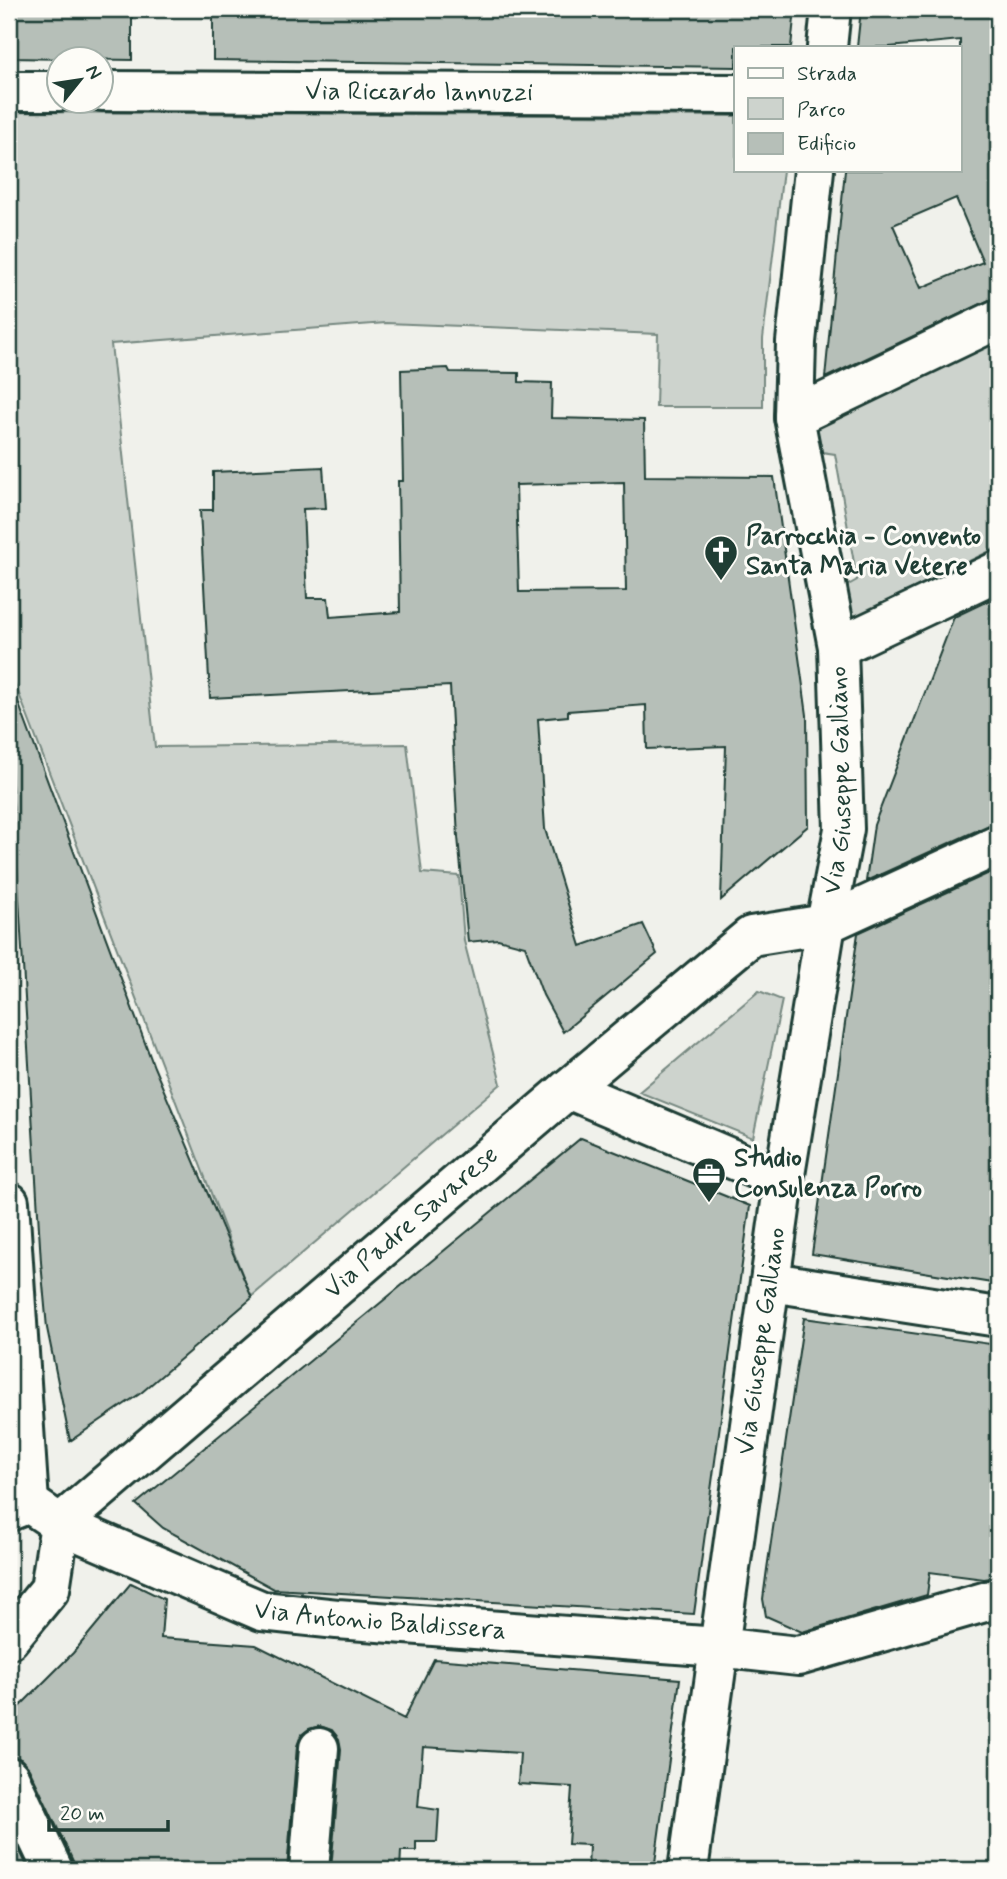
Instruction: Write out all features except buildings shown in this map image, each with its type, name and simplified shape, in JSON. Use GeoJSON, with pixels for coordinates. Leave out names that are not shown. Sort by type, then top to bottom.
{"type":"FeatureCollection","features":[{"type":"Feature","properties":{"kind":"street"},"geometry":{"type":"LineString","coordinates":[[827,46],[831,9]]}},
{"type":"Feature","properties":{"kind":"street"},"geometry":{"type":"LineString","coordinates":[[9,91],[46,91]]}},
{"type":"Feature","properties":{"kind":"street","name":"Via Riccardo Iannuzzi"},"geometry":{"type":"LineString","coordinates":[[116,91],[734,93]]}},
{"type":"Feature","properties":{"kind":"street","name":"Via Giuseppe Galliano"},"geometry":{"type":"LineString","coordinates":[[688,1870],[784,1181],[844,829],[838,647],[794,416],[796,342],[814,172]]}},
{"type":"Feature","properties":{"kind":"street"},"geometry":{"type":"LineString","coordinates":[[794,416],[998,319]]}},
{"type":"Feature","properties":{"kind":"street"},"geometry":{"type":"LineString","coordinates":[[838,647],[998,571]]}},
{"type":"Feature","properties":{"kind":"street","name":"Via Padre Savarese"},"geometry":{"type":"LineString","coordinates":[[60,1524],[751,936],[826,924],[998,845]]}},
{"type":"Feature","properties":{"kind":"street"},"geometry":{"type":"LineString","coordinates":[[568,1089],[784,1181]]}},
{"type":"Feature","properties":{"kind":"street"},"geometry":{"type":"LineString","coordinates":[[9,1202],[19,1507],[60,1524],[50,1589],[9,1639]]}},
{"type":"Feature","properties":{"kind":"street"},"geometry":{"type":"LineString","coordinates":[[771,1282],[998,1317]]}},
{"type":"Feature","properties":{"kind":"street","name":"Via Antonio Baldissera"},"geometry":{"type":"LineString","coordinates":[[60,1524],[262,1611],[718,1647],[798,1656],[998,1598]]}},
{"type":"Feature","properties":{"kind":"street"},"geometry":{"type":"LineString","coordinates":[[309,1870],[319,1748]]}},
{"type":"Feature","properties":{"kind":"street"},"geometry":{"type":"LineString","coordinates":[[9,1777],[53,1870]]}},
{"type":"Feature","properties":{"kind":"green space"},"geometry":{"type":"Polygon","coordinates":[[[9,112],[46,112],[46,116],[116,116],[116,113],[734,116],[734,172],[783,172],[763,339],[763,407],[656,407],[658,334],[386,323],[111,344],[155,747],[407,744],[422,873],[459,876],[464,941],[501,1084],[251,1297],[14,681],[9,650],[9,112]]]}},
{"type":"Feature","properties":{"kind":"green space"},"geometry":{"type":"Polygon","coordinates":[[[998,335],[998,547],[859,615],[852,615],[846,610],[843,588],[857,580],[835,454],[822,452],[817,429],[823,421],[998,335]]]}},
{"type":"Feature","properties":{"kind":"green space"},"geometry":{"type":"Polygon","coordinates":[[[759,991],[782,1000],[753,1138],[639,1092],[759,991]]]}},
{"type":"Feature","properties":{"kind":"place","name":"Parrocchia - Convento Santa Maria Vetere"},"geometry":{"type":"Point","coordinates":[721,582]}},
{"type":"Feature","properties":{"kind":"place","name":"Studio Consulenza Porro"},"geometry":{"type":"Point","coordinates":[709,1204]}}]}
